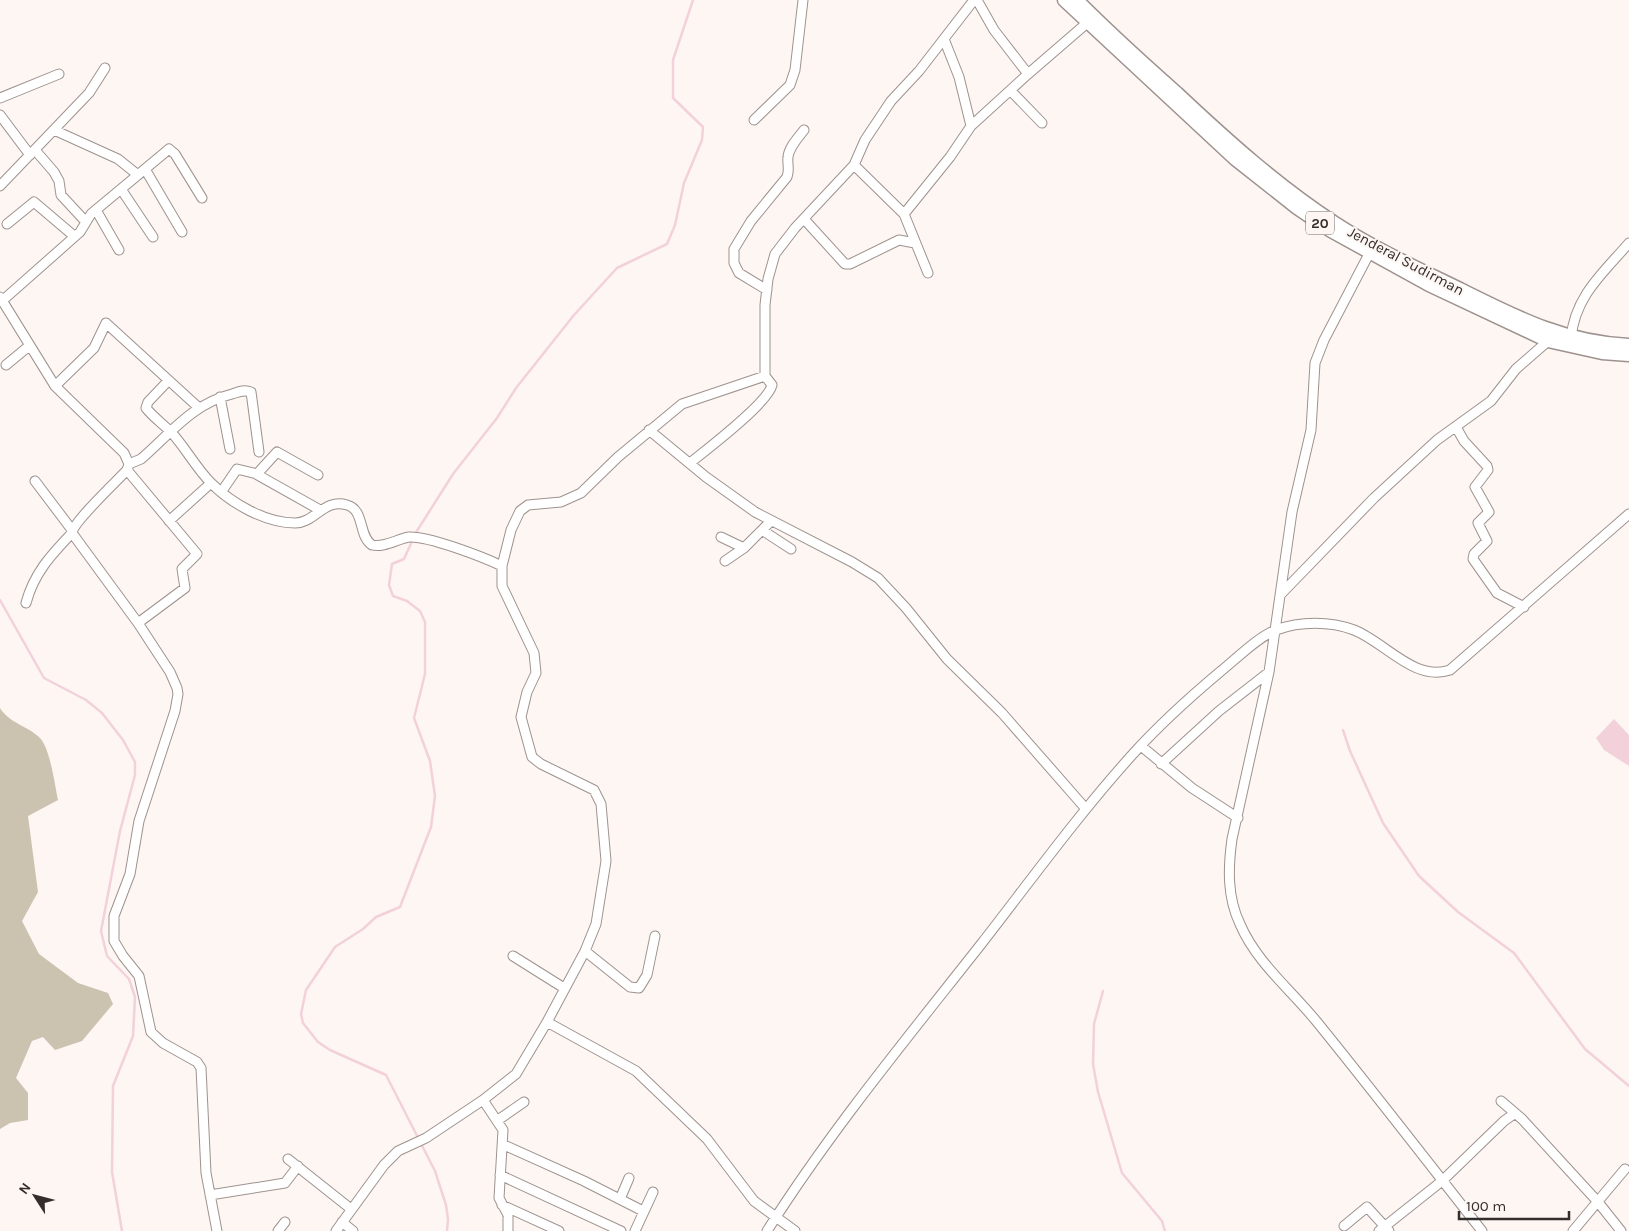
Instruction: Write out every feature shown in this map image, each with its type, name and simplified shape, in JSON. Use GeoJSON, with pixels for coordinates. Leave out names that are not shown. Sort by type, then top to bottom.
{"type":"FeatureCollection","features":[{"type":"Feature","properties":{"kind":"highway","name":"20"},"geometry":{"type":"LineString","coordinates":[[1064,0],[1087,24],[1228,153],[1268,187],[1304,213],[1369,254],[1428,286],[1548,342],[1602,353],[1629,355]]}},
{"type":"Feature","properties":{"kind":"highway","name":"Jenderal Sudirman"},"geometry":{"type":"LineString","coordinates":[[1077,0],[1241,153],[1302,201],[1383,251],[1518,318],[1571,338],[1604,344],[1629,345]]}},
{"type":"Feature","properties":{"kind":"street"},"geometry":{"type":"LineString","coordinates":[[754,120],[790,85],[795,70],[803,0]]}},
{"type":"Feature","properties":{"kind":"street"},"geometry":{"type":"LineString","coordinates":[[690,464],[751,411],[770,390],[772,385],[765,376],[767,290],[769,271],[775,254],[804,219],[854,165],[865,140],[891,101],[976,0],[994,30],[1028,74]]}},
{"type":"Feature","properties":{"kind":"street"},"geometry":{"type":"LineString","coordinates":[[904,214],[950,157],[971,126],[1087,24]]}},
{"type":"Feature","properties":{"kind":"street"},"geometry":{"type":"LineString","coordinates":[[944,39],[958,77],[971,126]]}},
{"type":"Feature","properties":{"kind":"street"},"geometry":{"type":"LineString","coordinates":[[0,186],[88,93],[106,68]]}},
{"type":"Feature","properties":{"kind":"street"},"geometry":{"type":"LineString","coordinates":[[0,98],[59,74]]}},
{"type":"Feature","properties":{"kind":"street"},"geometry":{"type":"LineString","coordinates":[[1011,91],[1042,123]]}},
{"type":"Feature","properties":{"kind":"street"},"geometry":{"type":"LineString","coordinates":[[0,115],[54,172],[62,195],[86,222]]}},
{"type":"Feature","properties":{"kind":"street"},"geometry":{"type":"LineString","coordinates":[[54,130],[118,159],[141,172],[182,232]]}},
{"type":"Feature","properties":{"kind":"street"},"geometry":{"type":"LineString","coordinates":[[767,290],[739,273],[734,263],[734,249],[751,221],[787,177],[790,168],[788,156],[794,143],[804,130]]}},
{"type":"Feature","properties":{"kind":"street"},"geometry":{"type":"LineString","coordinates":[[138,623],[185,588],[182,569],[197,554],[128,467],[124,453],[55,386],[28,346],[1,299],[82,230],[89,215],[166,151],[171,150],[202,198]]}},
{"type":"Feature","properties":{"kind":"street"},"geometry":{"type":"LineString","coordinates":[[854,165],[904,214],[928,273]]}},
{"type":"Feature","properties":{"kind":"street"},"geometry":{"type":"LineString","coordinates":[[121,189],[153,237]]}},
{"type":"Feature","properties":{"kind":"street"},"geometry":{"type":"LineString","coordinates":[[6,224],[34,202],[74,236]]}},
{"type":"Feature","properties":{"kind":"street"},"geometry":{"type":"LineString","coordinates":[[96,210],[119,250]]}},
{"type":"Feature","properties":{"kind":"street"},"geometry":{"type":"LineString","coordinates":[[804,219],[845,264],[850,264],[899,240],[916,243]]}},
{"type":"Feature","properties":{"kind":"street"},"geometry":{"type":"LineString","coordinates":[[1571,338],[1576,313],[1582,299],[1629,243]]}},
{"type":"Feature","properties":{"kind":"street"},"geometry":{"type":"LineString","coordinates":[[1369,254],[1324,340],[1316,363],[1312,430],[1292,512],[1269,672],[1245,774],[1230,858],[1231,898],[1240,926],[1255,952],[1296,996],[1482,1231]]}},
{"type":"Feature","properties":{"kind":"street"},"geometry":{"type":"LineString","coordinates":[[55,386],[94,348],[106,323],[198,407]]}},
{"type":"Feature","properties":{"kind":"street"},"geometry":{"type":"LineString","coordinates":[[1280,595],[1374,498],[1437,440],[1491,401],[1516,369],[1548,342]]}},
{"type":"Feature","properties":{"kind":"street"},"geometry":{"type":"LineString","coordinates":[[6,366],[28,346]]}},
{"type":"Feature","properties":{"kind":"street"},"geometry":{"type":"LineString","coordinates":[[336,1231],[384,1165],[398,1151],[426,1138],[483,1100],[516,1074],[548,1022],[585,950],[598,917],[606,862],[601,804],[594,790],[538,762],[530,751],[521,712],[536,673],[536,663],[534,653],[502,590],[502,566],[511,530],[520,511],[528,505],[561,502],[582,493],[672,410],[691,400],[765,376]]}},
{"type":"Feature","properties":{"kind":"street"},"geometry":{"type":"LineString","coordinates":[[168,381],[148,402],[146,408],[171,432],[211,483],[253,512],[284,522],[301,523],[333,504],[351,507],[358,514],[366,538],[372,545],[380,546],[413,538],[474,553],[502,566]]}},
{"type":"Feature","properties":{"kind":"street"},"geometry":{"type":"LineString","coordinates":[[26,603],[34,579],[47,559],[128,467],[140,459],[198,407],[220,397],[244,391],[250,392],[260,452]]}},
{"type":"Feature","properties":{"kind":"street"},"geometry":{"type":"LineString","coordinates":[[220,397],[230,449]]}},
{"type":"Feature","properties":{"kind":"street"},"geometry":{"type":"LineString","coordinates":[[1456,428],[1464,441],[1487,466],[1488,470],[1475,487],[1489,512],[1478,523],[1487,541],[1474,554],[1473,559],[1497,593],[1524,607]]}},
{"type":"Feature","properties":{"kind":"street"},"geometry":{"type":"LineString","coordinates":[[649,430],[690,464],[751,509],[852,562],[878,578],[906,608],[947,659],[1002,714],[1086,809]]}},
{"type":"Feature","properties":{"kind":"street"},"geometry":{"type":"LineString","coordinates":[[256,474],[276,452],[318,475]]}},
{"type":"Feature","properties":{"kind":"street"},"geometry":{"type":"LineString","coordinates":[[222,491],[237,468],[256,474],[320,510]]}},
{"type":"Feature","properties":{"kind":"street"},"geometry":{"type":"LineString","coordinates":[[35,481],[138,623],[170,672],[178,694],[139,821],[130,874],[114,916],[114,941],[139,976],[151,1032],[163,1043],[197,1062],[201,1068],[204,1154],[217,1231]]}},
{"type":"Feature","properties":{"kind":"street"},"geometry":{"type":"LineString","coordinates":[[169,521],[211,483]]}},
{"type":"Feature","properties":{"kind":"street"},"geometry":{"type":"LineString","coordinates":[[767,1231],[857,1104],[1086,809],[1141,746],[1200,689],[1275,630],[1309,624],[1342,626],[1366,636],[1418,669],[1437,673],[1450,670],[1629,514]]}},
{"type":"Feature","properties":{"kind":"street"},"geometry":{"type":"LineString","coordinates":[[725,561],[744,548],[771,521]]}},
{"type":"Feature","properties":{"kind":"street"},"geometry":{"type":"LineString","coordinates":[[762,530],[791,549]]}},
{"type":"Feature","properties":{"kind":"street"},"geometry":{"type":"LineString","coordinates":[[721,537],[744,548]]}},
{"type":"Feature","properties":{"kind":"street"},"geometry":{"type":"LineString","coordinates":[[1161,764],[1219,711],[1269,672]]}},
{"type":"Feature","properties":{"kind":"street"},"geometry":{"type":"LineString","coordinates":[[1141,746],[1192,788],[1238,818]]}},
{"type":"Feature","properties":{"kind":"street"},"geometry":{"type":"LineString","coordinates":[[585,950],[630,987],[639,988],[647,975],[656,936]]}},
{"type":"Feature","properties":{"kind":"street"},"geometry":{"type":"LineString","coordinates":[[513,956],[564,988]]}},
{"type":"Feature","properties":{"kind":"street"},"geometry":{"type":"LineString","coordinates":[[548,1022],[636,1071],[706,1139],[754,1201],[796,1231]]}},
{"type":"Feature","properties":{"kind":"street"},"geometry":{"type":"LineString","coordinates":[[483,1100],[503,1130],[504,1145],[499,1198],[508,1215],[508,1231]]}},
{"type":"Feature","properties":{"kind":"street"},"geometry":{"type":"LineString","coordinates":[[1502,1101],[1514,1114],[1522,1119],[1598,1202],[1621,1231]]}},
{"type":"Feature","properties":{"kind":"street"},"geometry":{"type":"LineString","coordinates":[[498,1120],[524,1102]]}},
{"type":"Feature","properties":{"kind":"street"},"geometry":{"type":"LineString","coordinates":[[1344,1226],[1367,1207],[1384,1230],[1442,1181],[1504,1121],[1514,1114]]}},
{"type":"Feature","properties":{"kind":"street"},"geometry":{"type":"LineString","coordinates":[[504,1145],[643,1210]]}},
{"type":"Feature","properties":{"kind":"street"},"geometry":{"type":"LineString","coordinates":[[288,1159],[351,1209]]}},
{"type":"Feature","properties":{"kind":"street"},"geometry":{"type":"LineString","coordinates":[[210,1195],[285,1183],[298,1166]]}},
{"type":"Feature","properties":{"kind":"street"},"geometry":{"type":"LineString","coordinates":[[1572,1231],[1625,1169]]}},
{"type":"Feature","properties":{"kind":"street"},"geometry":{"type":"LineString","coordinates":[[500,1175],[621,1231]]}},
{"type":"Feature","properties":{"kind":"street"},"geometry":{"type":"LineString","coordinates":[[620,1199],[629,1178]]}},
{"type":"Feature","properties":{"kind":"street"},"geometry":{"type":"LineString","coordinates":[[635,1231],[643,1210],[653,1192]]}},
{"type":"Feature","properties":{"kind":"street"},"geometry":{"type":"LineString","coordinates":[[502,1205],[559,1231]]}},
{"type":"Feature","properties":{"kind":"street"},"geometry":{"type":"LineString","coordinates":[[278,1231],[285,1222]]}},
{"type":"Feature","properties":{"kind":"street"},"geometry":{"type":"LineString","coordinates":[[342,1222],[352,1231]]}},
{"type":"Feature","properties":{"kind":"shaded area"},"geometry":{"type":"Polygon","coordinates":[[[0,708],[13,721],[35,734],[44,743],[54,777],[58,800],[28,816],[38,892],[22,921],[39,954],[78,983],[108,993],[113,1004],[82,1041],[55,1050],[43,1037],[32,1041],[16,1078],[28,1093],[28,1120],[10,1123],[0,1129],[0,708]]]}},
{"type":"Feature","properties":{"kind":"shaded area"},"geometry":{"type":"Polygon","coordinates":[[[1614,719],[1629,735],[1629,766],[1604,750],[1596,738],[1614,719]]]}},
{"type":"Feature","properties":{"kind":"waterway"},"geometry":{"type":"LineString","coordinates":[[415,534],[453,474],[497,418],[516,388],[574,315],[617,268],[667,244],[675,225],[684,183],[702,140],[703,127],[673,98],[673,60],[693,0]]}},
{"type":"Feature","properties":{"kind":"waterway"},"geometry":{"type":"LineString","coordinates":[[413,539],[404,559],[392,564],[389,585],[393,596],[407,601],[420,611],[425,622],[425,674],[414,718],[430,761],[435,796],[431,827],[400,907],[376,917],[363,929],[335,947],[306,990],[301,1014],[303,1023],[318,1042],[330,1050],[386,1075],[435,1171],[446,1205],[447,1231]]}},
{"type":"Feature","properties":{"kind":"waterway"},"geometry":{"type":"LineString","coordinates":[[0,600],[44,678],[86,700],[102,713],[123,740],[135,762],[135,775],[120,831],[101,931],[107,956],[129,979],[135,997],[133,1036],[113,1086],[112,1172],[122,1231]]}},
{"type":"Feature","properties":{"kind":"waterway"},"geometry":{"type":"LineString","coordinates":[[1343,730],[1350,751],[1383,823],[1419,876],[1458,912],[1514,953],[1585,1049],[1629,1086]]}},
{"type":"Feature","properties":{"kind":"waterway"},"geometry":{"type":"LineString","coordinates":[[1103,991],[1094,1024],[1093,1064],[1098,1092],[1122,1173],[1162,1221],[1165,1231]]}}]}
